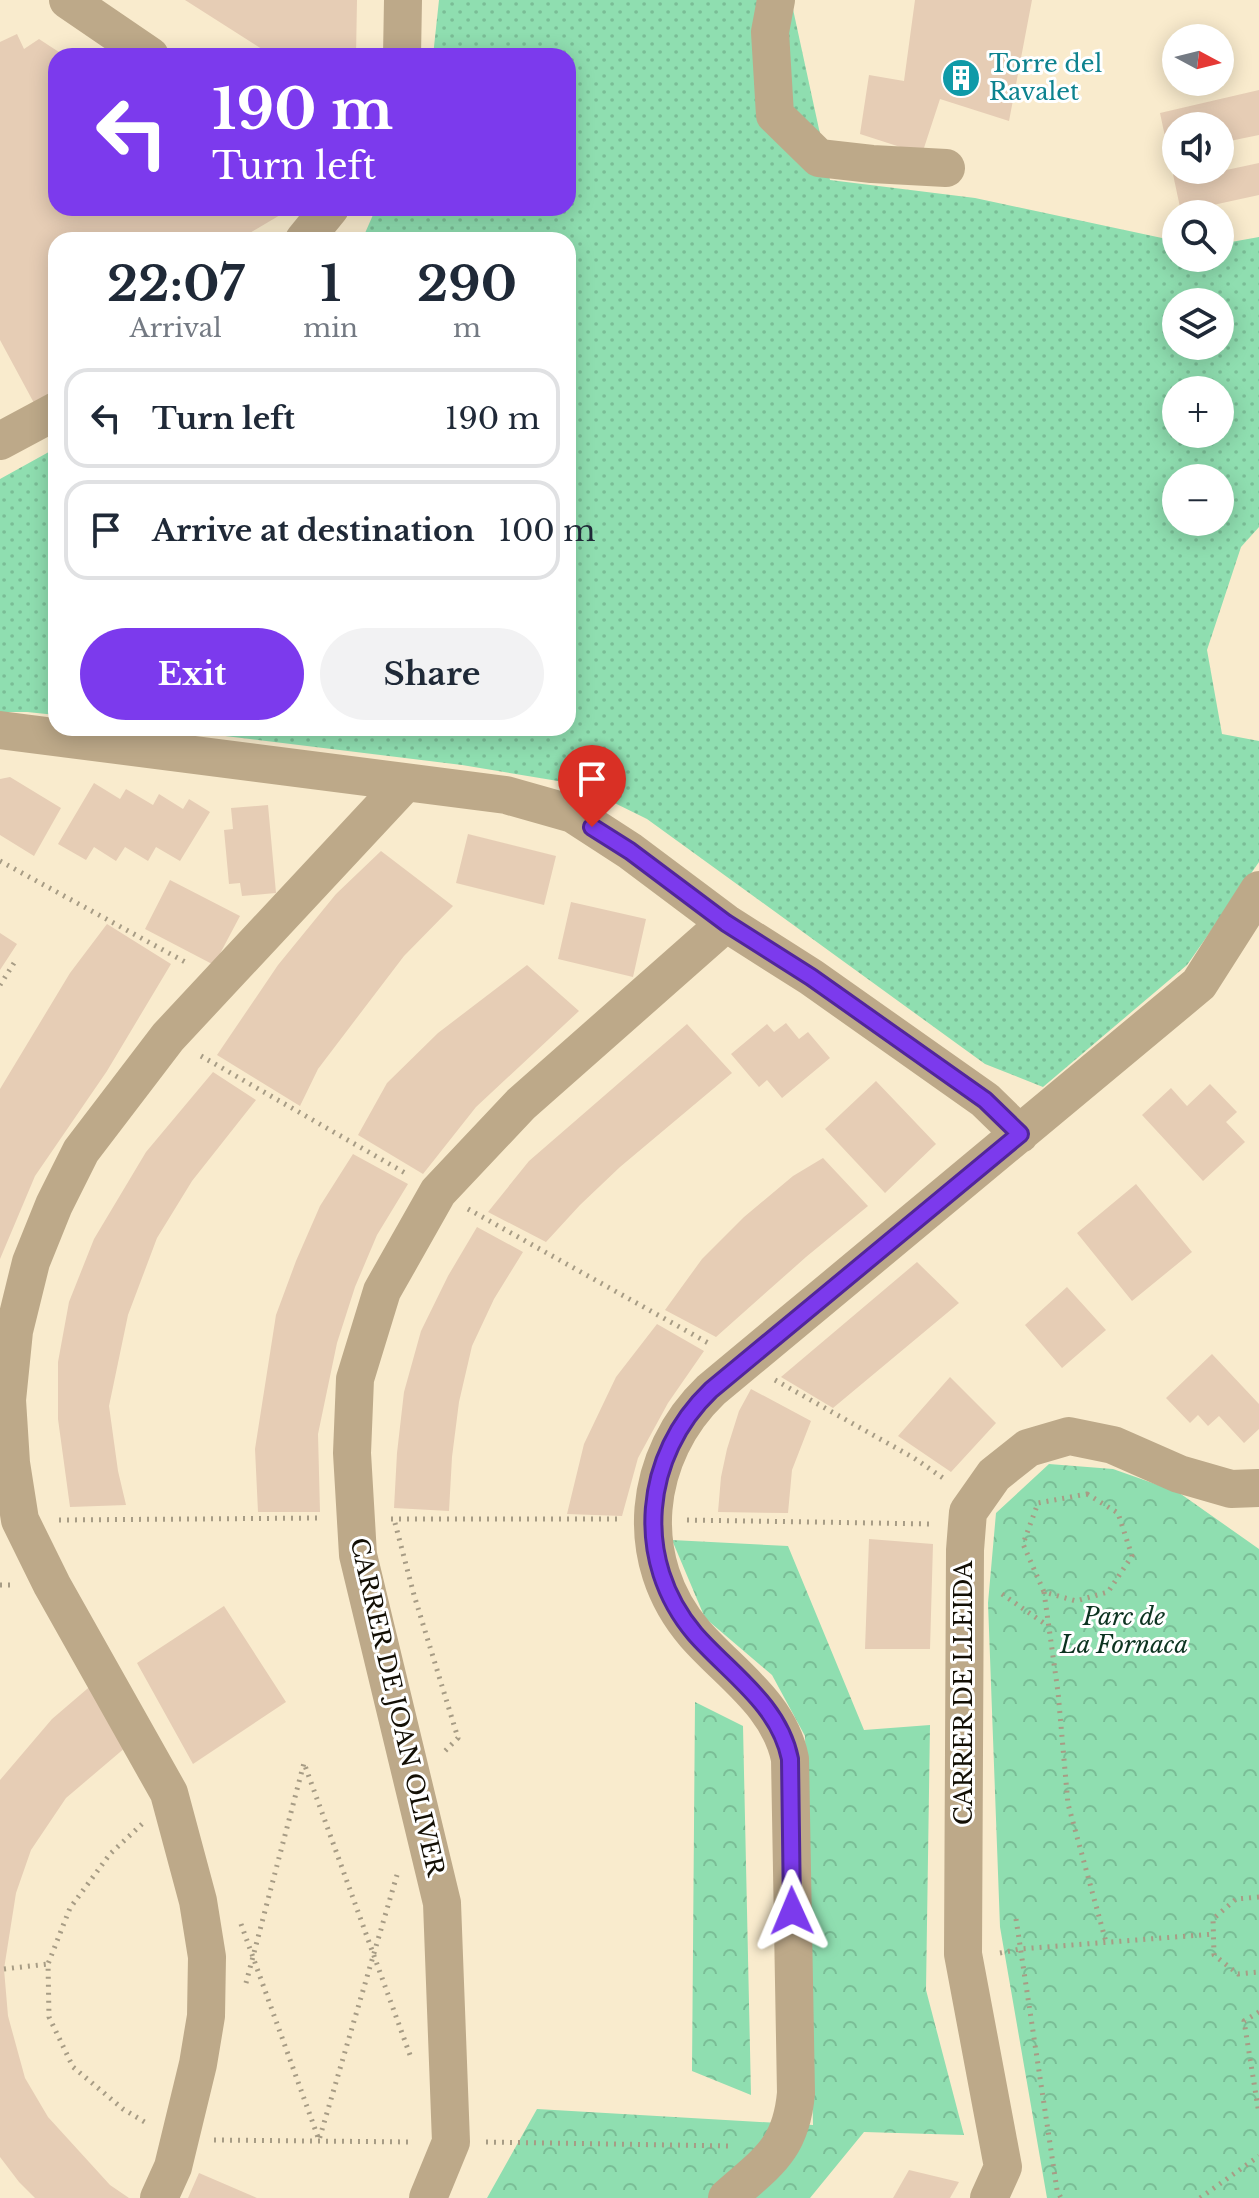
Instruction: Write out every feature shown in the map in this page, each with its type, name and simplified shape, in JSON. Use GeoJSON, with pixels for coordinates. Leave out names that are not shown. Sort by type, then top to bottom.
{"type":"FeatureCollection","features":[{"type":"Feature","properties":{"kind":"street"},"geometry":{"type":"LineString","coordinates":[[68,0],[138,48]]}},
{"type":"Feature","properties":{"kind":"street"},"geometry":{"type":"LineString","coordinates":[[402,48],[403,0]]}},
{"type":"Feature","properties":{"kind":"street"},"geometry":{"type":"LineString","coordinates":[[776,0],[770,32],[775,115],[819,158],[946,168]]}},
{"type":"Feature","properties":{"kind":"street"},"geometry":{"type":"LineString","coordinates":[[310,232],[324,216]]}},
{"type":"Feature","properties":{"kind":"street"},"geometry":{"type":"LineString","coordinates":[[0,441],[48,415]]}},
{"type":"Feature","properties":{"kind":"street"},"geometry":{"type":"LineString","coordinates":[[0,730],[506,795],[573,814],[985,1100],[1020,1134]]}},
{"type":"Feature","properties":{"kind":"street"},"geometry":{"type":"LineString","coordinates":[[159,2198],[181,2140],[206,2016],[207,1957],[198,1901],[169,1793],[52,1585],[20,1520],[11,1463],[7,1400],[14,1331],[31,1262],[54,1205],[81,1151],[168,1037],[405,783]]}},
{"type":"Feature","properties":{"kind":"street"},"geometry":{"type":"LineString","coordinates":[[727,2198],[771,2159],[781,2146],[792,2121],[796,2093],[790,1759],[781,1728],[756,1695],[695,1633],[676,1606],[660,1569],[654,1543],[655,1491],[660,1470],[677,1432],[698,1402],[1199,984],[1259,890]]}},
{"type":"Feature","properties":{"kind":"street","name":"CARRER DE JOAN OLIVER"},"geometry":{"type":"LineString","coordinates":[[428,2198],[451,2142],[442,1903],[358,1555],[352,1438],[355,1379],[382,1291],[438,1192],[521,1104],[726,923]]}},
{"type":"Feature","properties":{"kind":"street"},"geometry":{"type":"LineString","coordinates":[[968,1512],[994,1475],[1028,1448],[1069,1436],[1113,1445],[1179,1474],[1231,1489],[1259,1488]]}},
{"type":"Feature","properties":{"kind":"street","name":"CARRER DE LLEIDA"},"geometry":{"type":"LineString","coordinates":[[968,1512],[965,1565],[963,1954],[1000,2188]]}},
{"type":"Feature","properties":{"kind":"path"},"geometry":{"type":"LineString","coordinates":[[0,861],[197,968],[226,977]]}},
{"type":"Feature","properties":{"kind":"path"},"geometry":{"type":"LineString","coordinates":[[0,985],[14,963]]}},
{"type":"Feature","properties":{"kind":"path"},"geometry":{"type":"LineString","coordinates":[[168,1037],[914,1458],[959,1489],[968,1512],[940,1525],[653,1519],[417,1519]]}},
{"type":"Feature","properties":{"kind":"path"},"geometry":{"type":"LineString","coordinates":[[1044,1592],[1076,1601],[1108,1592],[1132,1556],[1118,1513],[1087,1494],[1038,1503],[1023,1544],[1044,1592],[1058,1692],[1068,1804],[1106,1942]]}},
{"type":"Feature","properties":{"kind":"path"},"geometry":{"type":"LineString","coordinates":[[86,1520],[324,1518]]}},
{"type":"Feature","properties":{"kind":"path"},"geometry":{"type":"LineString","coordinates":[[394,1519],[458,1738],[414,1785]]}},
{"type":"Feature","properties":{"kind":"path"},"geometry":{"type":"LineString","coordinates":[[54,1520],[61,1533]]}},
{"type":"Feature","properties":{"kind":"path"},"geometry":{"type":"LineString","coordinates":[[245,1986],[304,1763],[413,2063]]}},
{"type":"Feature","properties":{"kind":"path"},"geometry":{"type":"LineString","coordinates":[[152,1816],[110,1854],[70,1908],[48,1964],[49,2017],[73,2067],[123,2109],[159,2131],[181,2140],[781,2146]]}},
{"type":"Feature","properties":{"kind":"path"},"geometry":{"type":"LineString","coordinates":[[319,2140],[399,1868]]}},
{"type":"Feature","properties":{"kind":"path"},"geometry":{"type":"LineString","coordinates":[[1259,1897],[1236,1899],[1213,1919],[1214,1955],[1238,1974],[1259,1972]]}},
{"type":"Feature","properties":{"kind":"path"},"geometry":{"type":"LineString","coordinates":[[237,1911],[319,2140]]}},
{"type":"Feature","properties":{"kind":"path"},"geometry":{"type":"LineString","coordinates":[[1016,1919],[1057,2190],[1061,2198]]}},
{"type":"Feature","properties":{"kind":"path"},"geometry":{"type":"LineString","coordinates":[[1020,1949],[1214,1934]]}},
{"type":"Feature","properties":{"kind":"path"},"geometry":{"type":"LineString","coordinates":[[4,1969],[48,1964]]}},
{"type":"Feature","properties":{"kind":"path"},"geometry":{"type":"LineString","coordinates":[[1259,2012],[1244,2021],[1259,2114]]}},
{"type":"Feature","properties":{"kind":"path"},"geometry":{"type":"LineString","coordinates":[[1200,2198],[1259,2156]]}},
{"type":"Feature","properties":{"kind":"green space"},"geometry":{"type":"Polygon","coordinates":[[[439,0],[791,0],[830,180],[975,198],[1162,238],[1162,272],[1234,272],[1234,241],[1259,237],[1259,527],[1241,547],[1207,650],[1222,734],[1259,741],[1259,862],[1187,965],[1043,1087],[985,1064],[647,819],[576,784],[462,765],[225,736],[576,736],[576,232],[366,232],[372,216],[576,216],[576,48],[434,48],[439,0]]]}},
{"type":"Feature","properties":{"kind":"green space"},"geometry":{"type":"Polygon","coordinates":[[[48,452],[48,714],[0,712],[0,479],[48,452]]]}},
{"type":"Feature","properties":{"kind":"green space","name":"Parc de La Fornaca"},"geometry":{"type":"Polygon","coordinates":[[[1049,1464],[1113,1469],[1178,1492],[1259,1549],[1259,2198],[1047,2198],[1000,1927],[988,1603],[996,1513],[1049,1464]]]}},
{"type":"Feature","properties":{"kind":"green space"},"geometry":{"type":"Polygon","coordinates":[[[672,1540],[788,1546],[864,1730],[930,1725],[926,1990],[964,2135],[864,2132],[810,2198],[487,2198],[537,2109],[813,2125],[805,1736],[772,1675],[705,1618],[672,1540]]]}},
{"type":"Feature","properties":{"kind":"green space"},"geometry":{"type":"Polygon","coordinates":[[[695,1702],[743,1726],[751,2095],[692,2071],[695,1702]]]}},
{"type":"Feature","properties":{"kind":"building"},"geometry":{"type":"Polygon","coordinates":[[[185,0],[357,0],[356,48],[260,48],[185,0]]]}},
{"type":"Feature","properties":{"kind":"building","name":"Torre del Ravalet"},"geometry":{"type":"Polygon","coordinates":[[[915,0],[1032,0],[1009,121],[940,99],[922,154],[860,134],[869,75],[904,81],[915,0]]]}},
{"type":"Feature","properties":{"kind":"building"},"geometry":{"type":"Polygon","coordinates":[[[17,34],[24,49],[39,39],[53,48],[48,48],[48,216],[278,216],[252,232],[48,232],[48,395],[34,403],[0,340],[0,42],[17,34]]]}},
{"type":"Feature","properties":{"kind":"building"},"geometry":{"type":"Polygon","coordinates":[[[1259,90],[1259,135],[1234,140],[1234,112],[1164,112],[1234,96],[1259,90]]]}},
{"type":"Feature","properties":{"kind":"building"},"geometry":{"type":"Polygon","coordinates":[[[1259,163],[1259,195],[1234,200],[1178,200],[1175,184],[1234,184],[1234,168],[1259,163]]]}},
{"type":"Feature","properties":{"kind":"building"},"geometry":{"type":"Polygon","coordinates":[[[10,777],[61,808],[34,856],[0,835],[0,779],[10,777]]]}},
{"type":"Feature","properties":{"kind":"building"},"geometry":{"type":"Polygon","coordinates":[[[94,783],[120,799],[126,789],[153,805],[159,794],[183,809],[189,799],[210,812],[180,861],[156,847],[148,861],[125,847],[116,861],[94,847],[86,860],[58,844],[94,783]]]}},
{"type":"Feature","properties":{"kind":"building"},"geometry":{"type":"Polygon","coordinates":[[[268,805],[276,893],[242,896],[240,883],[229,884],[224,830],[233,829],[231,808],[268,805]]]}},
{"type":"Feature","properties":{"kind":"building"},"geometry":{"type":"Polygon","coordinates":[[[468,834],[556,856],[544,905],[456,883],[468,834]]]}},
{"type":"Feature","properties":{"kind":"building"},"geometry":{"type":"Polygon","coordinates":[[[381,851],[453,906],[404,956],[318,1069],[300,1106],[217,1055],[278,965],[336,894],[381,851]]]}},
{"type":"Feature","properties":{"kind":"building"},"geometry":{"type":"Polygon","coordinates":[[[170,880],[240,916],[214,965],[145,929],[170,880]]]}},
{"type":"Feature","properties":{"kind":"building"},"geometry":{"type":"Polygon","coordinates":[[[571,902],[646,919],[633,977],[558,959],[571,902]]]}},
{"type":"Feature","properties":{"kind":"building"},"geometry":{"type":"Polygon","coordinates":[[[107,924],[171,964],[107,1071],[35,1176],[0,1259],[0,1089],[70,973],[107,924]]]}},
{"type":"Feature","properties":{"kind":"building"},"geometry":{"type":"Polygon","coordinates":[[[0,933],[17,944],[0,970],[0,933]]]}},
{"type":"Feature","properties":{"kind":"building"},"geometry":{"type":"Polygon","coordinates":[[[527,965],[579,1011],[476,1107],[423,1174],[358,1135],[387,1083],[438,1033],[527,965]]]}},
{"type":"Feature","properties":{"kind":"building"},"geometry":{"type":"Polygon","coordinates":[[[786,1023],[799,1039],[808,1032],[830,1058],[782,1098],[767,1080],[759,1087],[731,1054],[767,1024],[774,1032],[786,1023]]]}},
{"type":"Feature","properties":{"kind":"building"},"geometry":{"type":"Polygon","coordinates":[[[687,1024],[732,1073],[620,1167],[546,1242],[488,1212],[529,1161],[687,1024]]]}},
{"type":"Feature","properties":{"kind":"building"},"geometry":{"type":"Polygon","coordinates":[[[213,1072],[256,1100],[192,1181],[157,1238],[128,1315],[109,1406],[126,1505],[70,1507],[58,1419],[58,1362],[69,1302],[94,1239],[146,1152],[213,1072]]]}},
{"type":"Feature","properties":{"kind":"building"},"geometry":{"type":"Polygon","coordinates":[[[876,1081],[936,1144],[885,1193],[825,1129],[876,1081]]]}},
{"type":"Feature","properties":{"kind":"building"},"geometry":{"type":"Polygon","coordinates":[[[1210,1084],[1237,1112],[1226,1122],[1245,1142],[1203,1181],[1142,1115],[1171,1088],[1187,1106],[1210,1084]]]}},
{"type":"Feature","properties":{"kind":"building"},"geometry":{"type":"Polygon","coordinates":[[[353,1154],[408,1184],[377,1235],[355,1287],[337,1343],[318,1434],[320,1512],[258,1512],[255,1449],[276,1315],[320,1206],[353,1154]]]}},
{"type":"Feature","properties":{"kind":"building"},"geometry":{"type":"Polygon","coordinates":[[[823,1158],[868,1206],[716,1337],[665,1310],[702,1259],[744,1217],[793,1176],[823,1158]]]}},
{"type":"Feature","properties":{"kind":"building"},"geometry":{"type":"Polygon","coordinates":[[[1136,1184],[1192,1252],[1132,1301],[1077,1233],[1136,1184]]]}},
{"type":"Feature","properties":{"kind":"building"},"geometry":{"type":"Polygon","coordinates":[[[477,1227],[523,1252],[494,1299],[472,1346],[459,1402],[449,1511],[394,1508],[404,1392],[421,1331],[477,1227]]]}},
{"type":"Feature","properties":{"kind":"building"},"geometry":{"type":"Polygon","coordinates":[[[917,1262],[959,1303],[833,1408],[781,1377],[917,1262]]]}},
{"type":"Feature","properties":{"kind":"building"},"geometry":{"type":"Polygon","coordinates":[[[1067,1287],[1106,1330],[1062,1368],[1025,1325],[1067,1287]]]}},
{"type":"Feature","properties":{"kind":"building"},"geometry":{"type":"Polygon","coordinates":[[[657,1324],[704,1351],[668,1403],[638,1458],[622,1516],[567,1514],[584,1444],[616,1377],[657,1324]]]}},
{"type":"Feature","properties":{"kind":"building"},"geometry":{"type":"Polygon","coordinates":[[[1212,1354],[1259,1404],[1259,1429],[1244,1443],[1219,1416],[1208,1426],[1198,1415],[1190,1423],[1166,1398],[1212,1354]]]}},
{"type":"Feature","properties":{"kind":"building"},"geometry":{"type":"Polygon","coordinates":[[[950,1377],[996,1423],[951,1472],[898,1436],[950,1377]]]}},
{"type":"Feature","properties":{"kind":"building"},"geometry":{"type":"Polygon","coordinates":[[[751,1389],[811,1421],[792,1470],[788,1513],[718,1512],[727,1449],[739,1411],[751,1389]]]}},
{"type":"Feature","properties":{"kind":"building"},"geometry":{"type":"Polygon","coordinates":[[[869,1539],[933,1544],[930,1649],[865,1649],[869,1539]]]}},
{"type":"Feature","properties":{"kind":"building"},"geometry":{"type":"Polygon","coordinates":[[[224,1606],[286,1702],[193,1764],[137,1663],[224,1606]]]}},
{"type":"Feature","properties":{"kind":"building"},"geometry":{"type":"Polygon","coordinates":[[[94,1683],[126,1747],[66,1798],[31,1850],[16,1893],[4,1969],[8,2016],[25,2078],[48,2117],[110,2185],[129,2198],[35,2198],[0,2157],[0,1780],[52,1719],[94,1683]]]}},
{"type":"Feature","properties":{"kind":"building"},"geometry":{"type":"Polygon","coordinates":[[[909,2170],[959,2182],[950,2198],[893,2198],[909,2170]]]}},
{"type":"Feature","properties":{"kind":"building"},"geometry":{"type":"Polygon","coordinates":[[[199,2173],[257,2198],[188,2198],[199,2173]]]}},
{"type":"Feature","properties":{"kind":"place","name":"Torre del Ravalet"},"geometry":{"type":"Point","coordinates":[961,78]}},
{"type":"Feature","properties":{"kind":"route"},"geometry":{"type":"LineString","coordinates":[[592,827],[985,1100],[1020,1134],[698,1402],[677,1432],[660,1470],[655,1491],[654,1543],[670,1595],[695,1633],[768,1710],[781,1728],[787,1744],[790,1759],[792,1911]]}}]}
